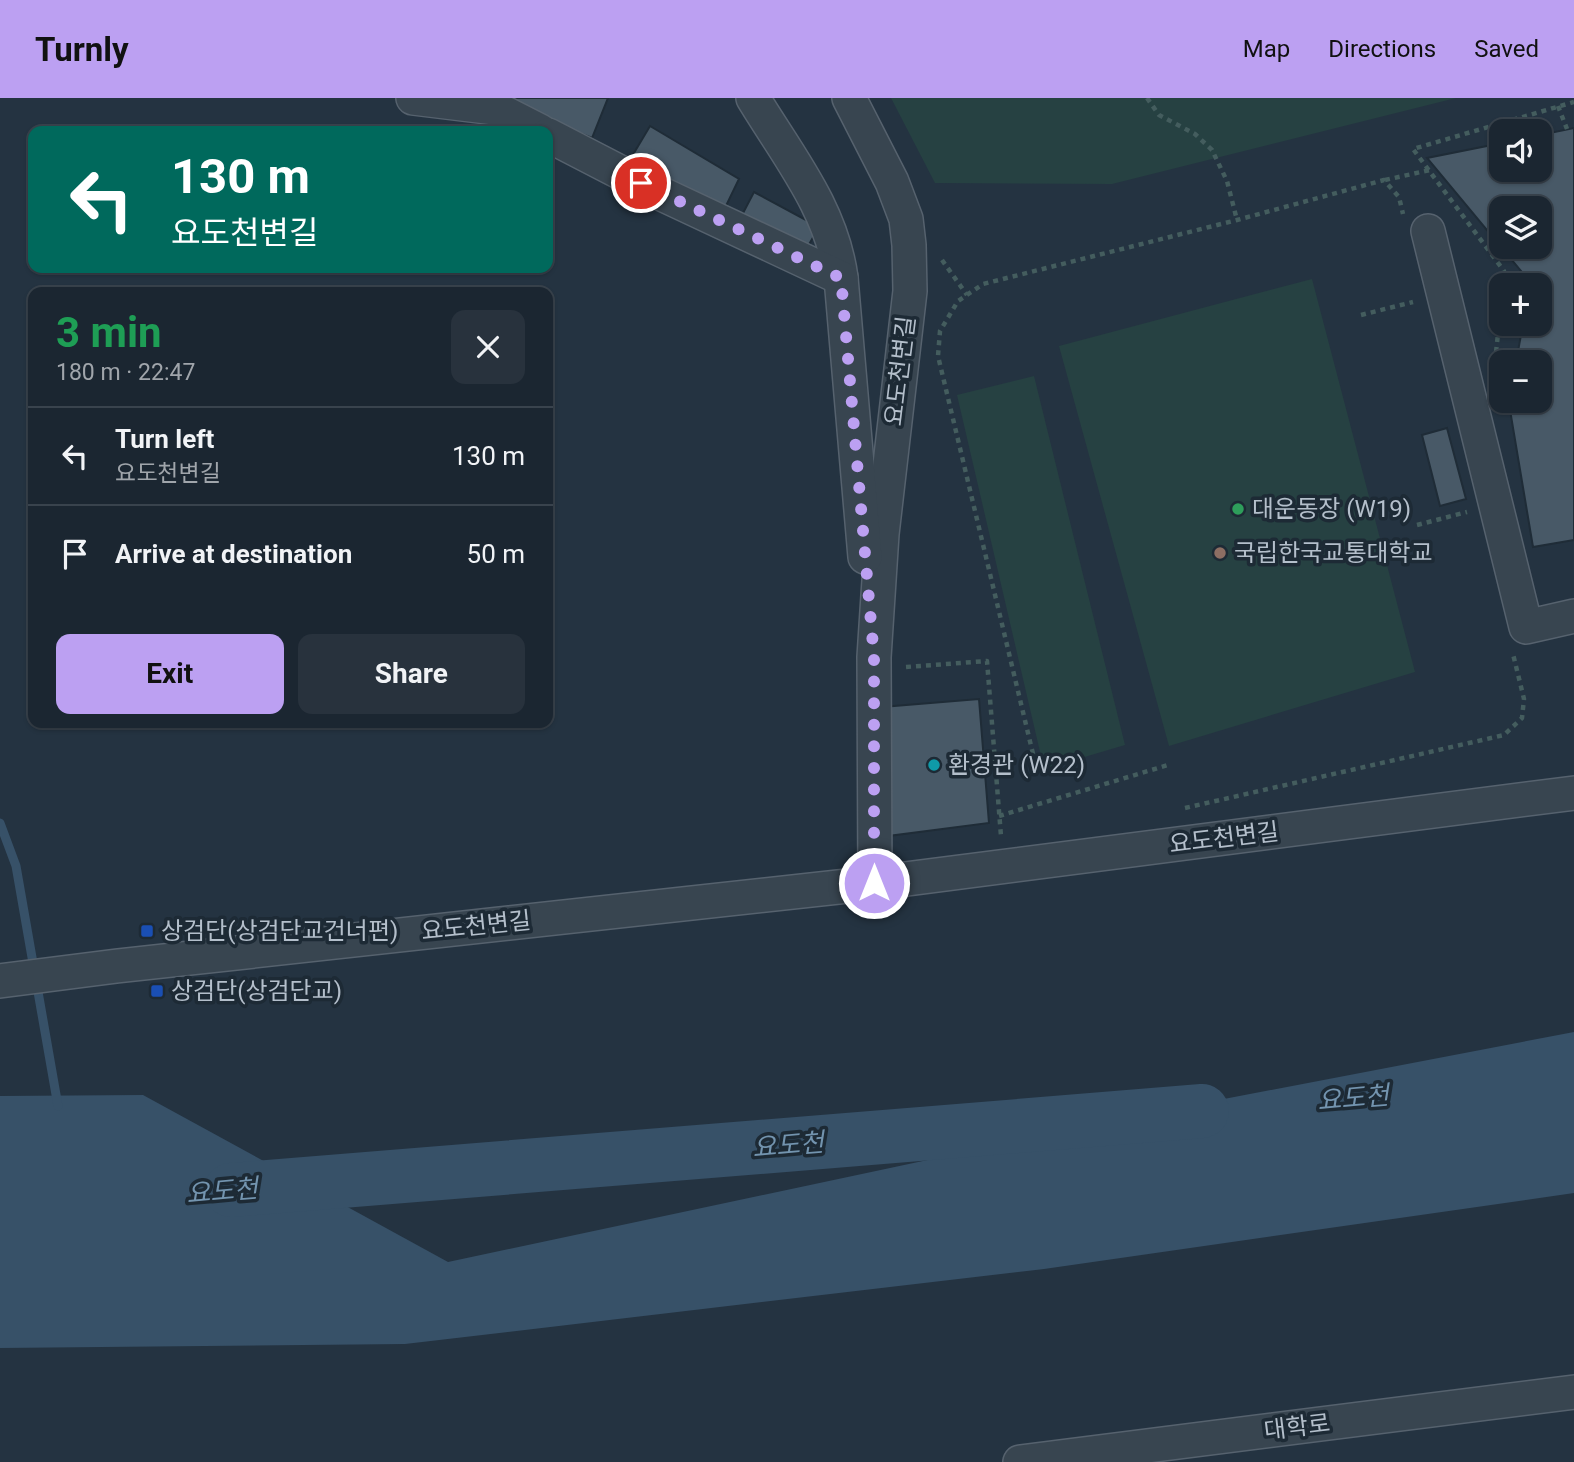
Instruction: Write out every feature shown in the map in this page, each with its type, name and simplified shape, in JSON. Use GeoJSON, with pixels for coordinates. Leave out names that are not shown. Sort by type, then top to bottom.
{"type":"FeatureCollection","features":[{"type":"Feature","properties":{"kind":"street"},"geometry":{"type":"LineString","coordinates":[[413,98],[495,108],[530,126]]}},
{"type":"Feature","properties":{"kind":"street","name":"요도천변길"},"geometry":{"type":"LineString","coordinates":[[753,98],[823,211],[838,252],[874,663]]}},
{"type":"Feature","properties":{"kind":"street","name":"요도천변길"},"geometry":{"type":"LineString","coordinates":[[849,98],[892,182],[906,219],[909,245],[910,291],[882,534],[874,663],[874,883]]}},
{"type":"Feature","properties":{"kind":"street"},"geometry":{"type":"LineString","coordinates":[[553,138],[664,195],[841,278]]}},
{"type":"Feature","properties":{"kind":"street"},"geometry":{"type":"LineString","coordinates":[[1416,225],[1526,627],[1574,615]]}},
{"type":"Feature","properties":{"kind":"street","name":"요도천변길"},"geometry":{"type":"LineString","coordinates":[[0,981],[874,883],[1574,793]]}},
{"type":"Feature","properties":{"kind":"street","name":"대학로"},"geometry":{"type":"LineString","coordinates":[[1020,1462],[1574,1392]]}},
{"type":"Feature","properties":{"kind":"path"},"geometry":{"type":"LineString","coordinates":[[1147,98],[1159,116],[1195,134],[1212,150],[1227,181],[1237,220]]}},
{"type":"Feature","properties":{"kind":"path"},"geometry":{"type":"LineString","coordinates":[[1504,273],[1413,149],[1574,102]]}},
{"type":"Feature","properties":{"kind":"path"},"geometry":{"type":"LineString","coordinates":[[1558,106],[1567,129]]}},
{"type":"Feature","properties":{"kind":"path"},"geometry":{"type":"LineString","coordinates":[[1033,754],[938,356],[940,331],[958,301],[983,284],[1017,274],[1430,170]]}},
{"type":"Feature","properties":{"kind":"path"},"geometry":{"type":"LineString","coordinates":[[1384,180],[1399,197],[1416,225]]}},
{"type":"Feature","properties":{"kind":"path"},"geometry":{"type":"LineString","coordinates":[[939,255],[967,295]]}},
{"type":"Feature","properties":{"kind":"path"},"geometry":{"type":"LineString","coordinates":[[1360,315],[1406,304]]}},
{"type":"Feature","properties":{"kind":"path"},"geometry":{"type":"LineString","coordinates":[[1417,525],[1453,516]]}},
{"type":"Feature","properties":{"kind":"path"},"geometry":{"type":"LineString","coordinates":[[1185,808],[1504,735],[1522,718],[1524,699],[1511,645]]}},
{"type":"Feature","properties":{"kind":"path"},"geometry":{"type":"LineString","coordinates":[[874,663],[987,661],[1003,867]]}},
{"type":"Feature","properties":{"kind":"path"},"geometry":{"type":"LineString","coordinates":[[999,816],[1168,765]]}},
{"type":"Feature","properties":{"kind":"green space"},"geometry":{"type":"Polygon","coordinates":[[[891,98],[1456,98],[1112,184],[935,183],[891,98]]]}},
{"type":"Feature","properties":{"kind":"green space","name":"대운동장 (W19)"},"geometry":{"type":"Polygon","coordinates":[[[1312,279],[1415,672],[1169,746],[1059,346],[1312,279]]]}},
{"type":"Feature","properties":{"kind":"green space"},"geometry":{"type":"Polygon","coordinates":[[[1034,376],[1125,745],[1044,769],[957,395],[1034,376]]]}},
{"type":"Feature","properties":{"kind":"water"},"geometry":{"type":"Polygon","coordinates":[[[1574,1032],[1574,1193],[1044,1269],[405,1344],[0,1348],[0,1096],[143,1095],[448,1262],[1130,1117],[1574,1032]]]}},
{"type":"Feature","properties":{"kind":"building"},"geometry":{"type":"Polygon","coordinates":[[[493,98],[608,98],[592,138],[493,98]]]}},
{"type":"Feature","properties":{"kind":"building"},"geometry":{"type":"Polygon","coordinates":[[[650,126],[739,179],[724,210],[631,158],[650,126]]]}},
{"type":"Feature","properties":{"kind":"building"},"geometry":{"type":"Polygon","coordinates":[[[1574,128],[1574,540],[1533,547],[1511,413],[1552,413],[1552,350],[1518,350],[1521,336],[1552,336],[1552,273],[1523,273],[1511,259],[1552,259],[1552,196],[1489,196],[1489,233],[1427,158],[1489,146],[1489,182],[1552,182],[1552,133],[1574,128]]]}},
{"type":"Feature","properties":{"kind":"building"},"geometry":{"type":"Polygon","coordinates":[[[754,192],[819,227],[807,248],[742,215],[754,192]]]}},
{"type":"Feature","properties":{"kind":"building"},"geometry":{"type":"Polygon","coordinates":[[[1447,428],[1466,499],[1440,506],[1422,435],[1447,428]]]}},
{"type":"Feature","properties":{"kind":"building","name":"환경관 (W22)"},"geometry":{"type":"Polygon","coordinates":[[[979,699],[989,823],[888,836],[882,707],[979,699]]]}},
{"type":"Feature","properties":{"kind":"waterway"},"geometry":{"type":"LineString","coordinates":[[0,823],[16,866],[58,1106]]}},
{"type":"Feature","properties":{"kind":"waterway","name":"요도천"},"geometry":{"type":"LineString","coordinates":[[231,1190],[1202,1111]]}},
{"type":"Feature","properties":{"kind":"place","name":"대운동장 (W19)"},"geometry":{"type":"Point","coordinates":[1238,509]}},
{"type":"Feature","properties":{"kind":"place","name":"국립한국교통대학교"},"geometry":{"type":"Point","coordinates":[1220,553]}},
{"type":"Feature","properties":{"kind":"place","name":"환경관 (W22)"},"geometry":{"type":"Point","coordinates":[934,765]}},
{"type":"Feature","properties":{"kind":"place","name":"상검단(상검단교건너편)"},"geometry":{"type":"Point","coordinates":[147,931]}},
{"type":"Feature","properties":{"kind":"place","name":"상검단(상검단교)"},"geometry":{"type":"Point","coordinates":[157,991]}},
{"type":"Feature","properties":{"kind":"route"},"geometry":{"type":"LineString","coordinates":[[641,183],[841,278],[874,657],[874,883]]}}]}
